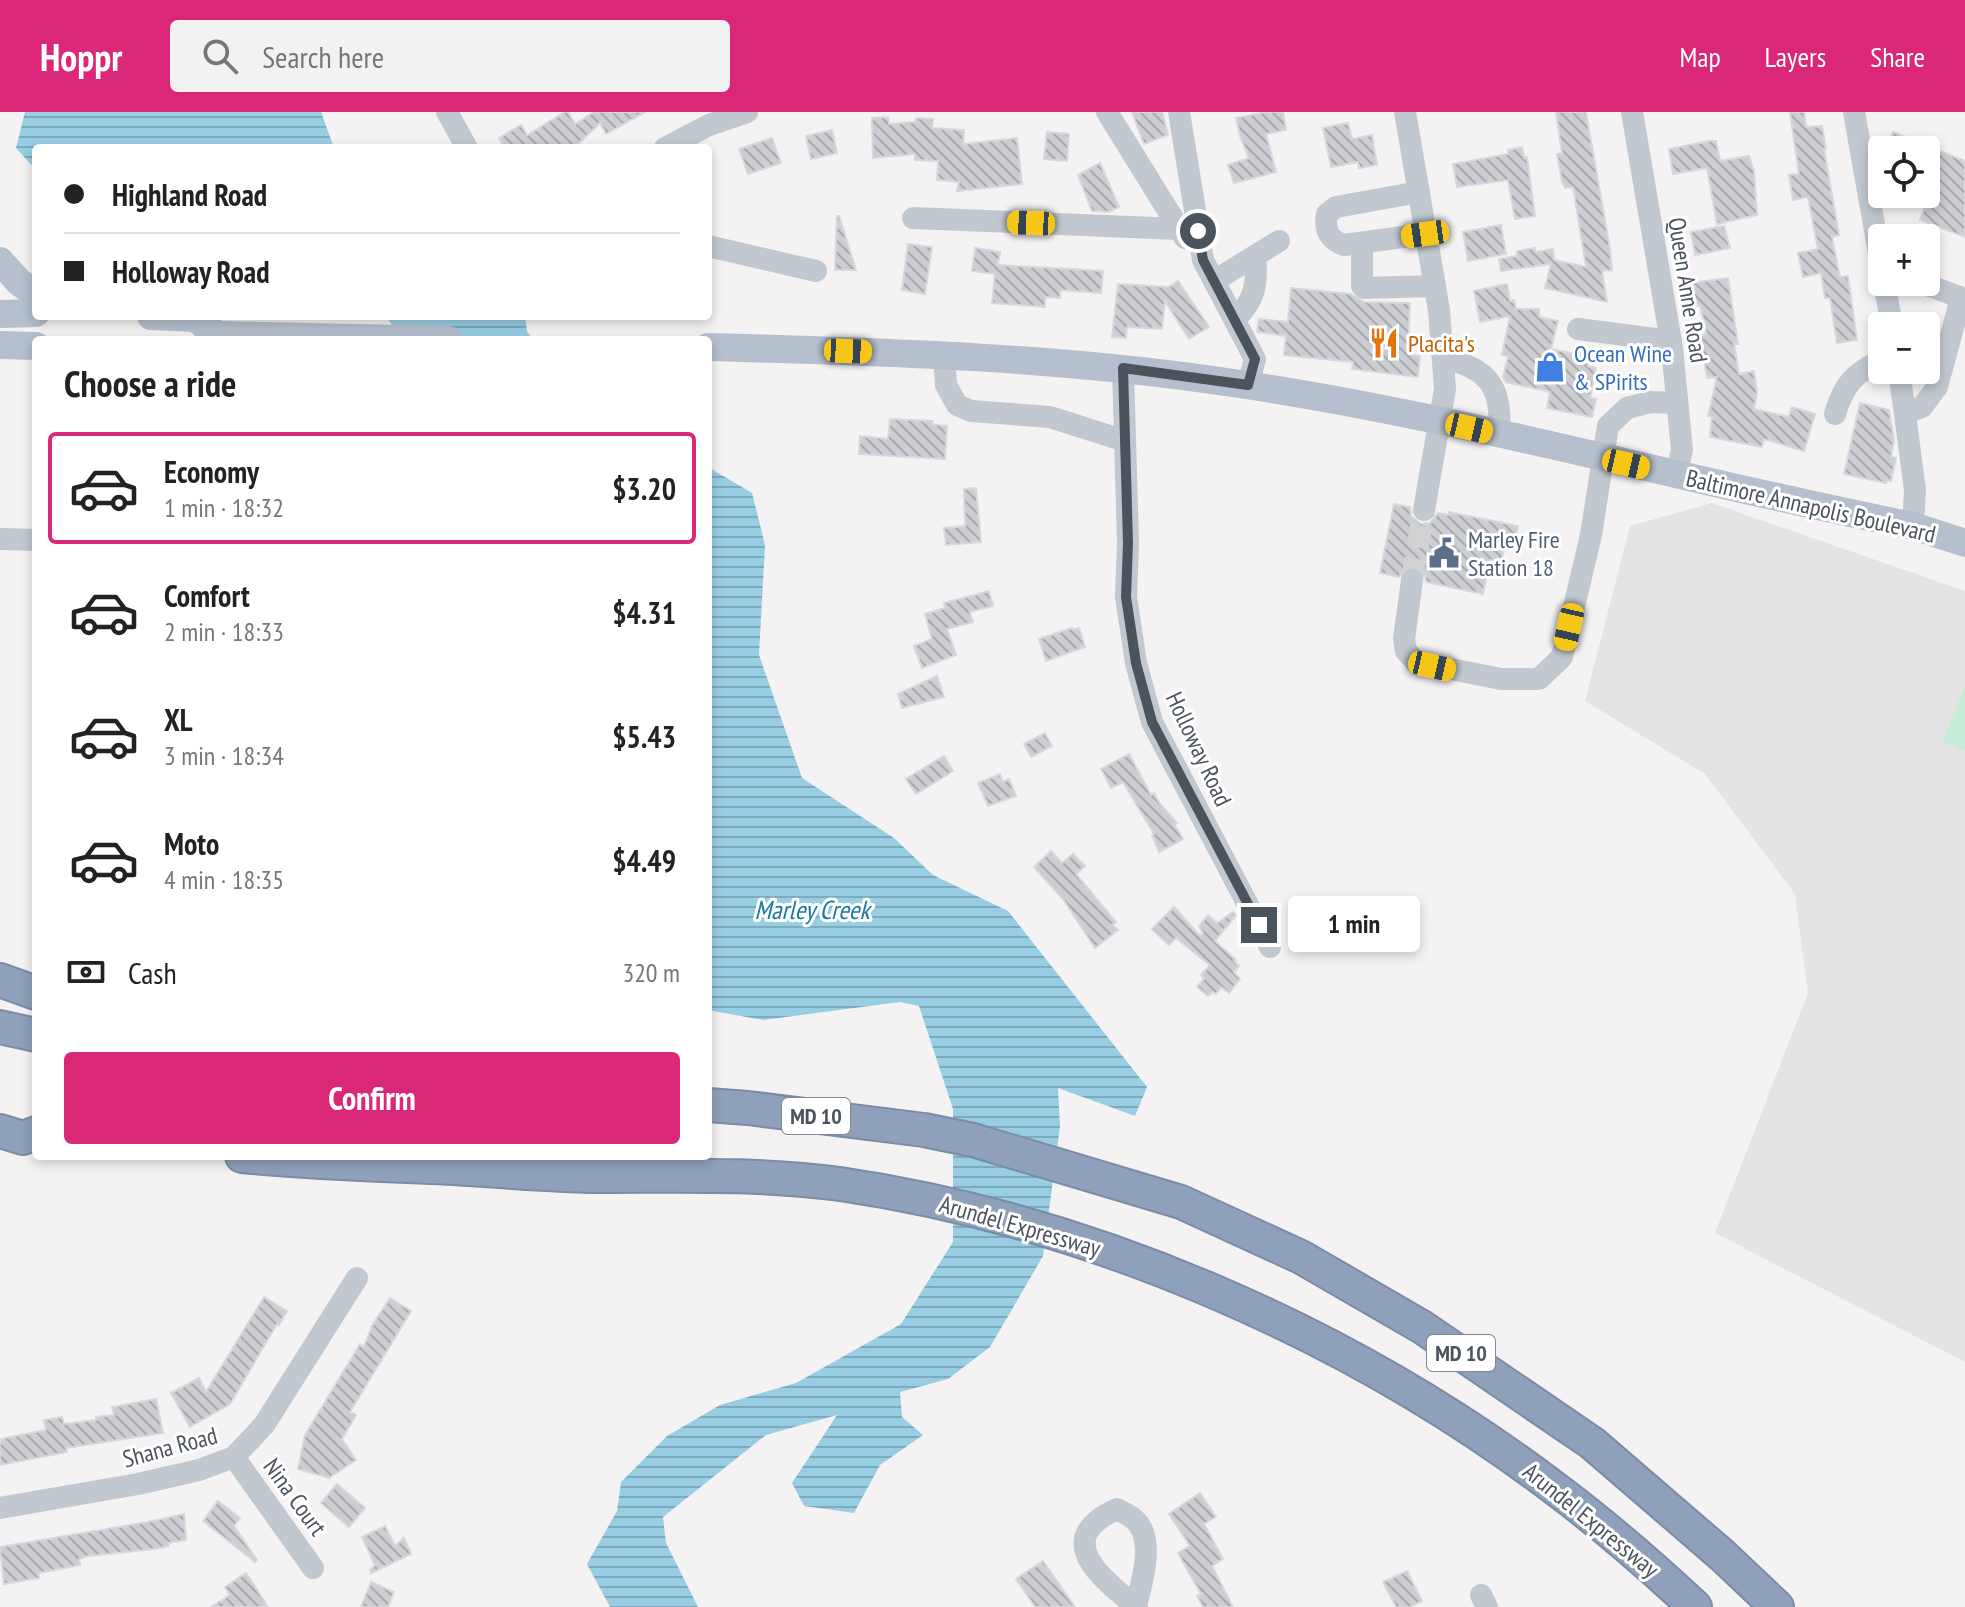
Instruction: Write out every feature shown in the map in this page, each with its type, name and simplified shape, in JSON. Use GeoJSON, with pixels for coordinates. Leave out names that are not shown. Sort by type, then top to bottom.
{"type":"FeatureCollection","features":[{"type":"Feature","properties":{"kind":"highway"},"geometry":{"type":"LineString","coordinates":[[0,980],[32,992]]}},
{"type":"Feature","properties":{"kind":"highway"},"geometry":{"type":"LineString","coordinates":[[0,1027],[32,1034]]}},
{"type":"Feature","properties":{"kind":"highway","name":"MD 10"},"geometry":{"type":"LineString","coordinates":[[712,1105],[924,1130],[973,1140],[1181,1202],[1288,1251],[1422,1327],[1592,1443],[1722,1555],[1777,1607]]}},
{"type":"Feature","properties":{"kind":"highway"},"geometry":{"type":"LineString","coordinates":[[0,1109],[32,1118]]}},
{"type":"Feature","properties":{"kind":"highway"},"geometry":{"type":"LineString","coordinates":[[0,1131],[23,1138],[32,1135]]}},
{"type":"Feature","properties":{"kind":"highway","name":"Arundel Expressway"},"geometry":{"type":"LineString","coordinates":[[285,1160],[592,1176],[694,1175],[837,1184],[1011,1221],[1092,1246],[1174,1275],[1267,1316],[1449,1417],[1556,1489],[1695,1607]]}},
{"type":"Feature","properties":{"kind":"main road"},"geometry":{"type":"LineString","coordinates":[[0,261],[32,291]]}},
{"type":"Feature","properties":{"kind":"main road"},"geometry":{"type":"LineString","coordinates":[[0,314],[32,313]]}},
{"type":"Feature","properties":{"kind":"main road"},"geometry":{"type":"LineString","coordinates":[[197,320],[212,336]]}},
{"type":"Feature","properties":{"kind":"main road"},"geometry":{"type":"LineString","coordinates":[[0,345],[32,346]]}},
{"type":"Feature","properties":{"kind":"main road","name":"Baltimore Annapolis Boulevard"},"geometry":{"type":"LineString","coordinates":[[712,347],[944,354],[1123,368],[1248,385],[1439,421],[1913,526],[1965,543]]}},
{"type":"Feature","properties":{"kind":"street"},"geometry":{"type":"LineString","coordinates":[[447,112],[465,144]]}},
{"type":"Feature","properties":{"kind":"street"},"geometry":{"type":"LineString","coordinates":[[673,144],[709,125],[747,112]]}},
{"type":"Feature","properties":{"kind":"street"},"geometry":{"type":"LineString","coordinates":[[1107,112],[1178,229],[1203,260],[1235,319],[1255,359],[1248,385]]}},
{"type":"Feature","properties":{"kind":"street"},"geometry":{"type":"LineString","coordinates":[[1179,112],[1203,260]]}},
{"type":"Feature","properties":{"kind":"street"},"geometry":{"type":"LineString","coordinates":[[1405,112],[1435,286],[1445,389],[1424,510]]}},
{"type":"Feature","properties":{"kind":"street","name":"Queen Anne Road"},"geometry":{"type":"LineString","coordinates":[[1632,112],[1671,341],[1682,450],[1676,475]]}},
{"type":"Feature","properties":{"kind":"street"},"geometry":{"type":"LineString","coordinates":[[1854,112],[1874,224]]}},
{"type":"Feature","properties":{"kind":"street"},"geometry":{"type":"LineString","coordinates":[[1419,192],[1336,207],[1327,214],[1325,224],[1328,235],[1344,245],[1425,234]]}},
{"type":"Feature","properties":{"kind":"street"},"geometry":{"type":"LineString","coordinates":[[913,218],[1178,229]]}},
{"type":"Feature","properties":{"kind":"street"},"geometry":{"type":"LineString","coordinates":[[1214,281],[1279,241]]}},
{"type":"Feature","properties":{"kind":"street"},"geometry":{"type":"LineString","coordinates":[[1362,243],[1364,288],[1435,286]]}},
{"type":"Feature","properties":{"kind":"street"},"geometry":{"type":"LineString","coordinates":[[712,247],[816,271]]}},
{"type":"Feature","properties":{"kind":"street"},"geometry":{"type":"LineString","coordinates":[[1235,319],[1246,309],[1254,293],[1257,273],[1255,256]]}},
{"type":"Feature","properties":{"kind":"street"},"geometry":{"type":"LineString","coordinates":[[1907,412],[1922,407],[1937,387],[1963,299],[1940,290]]}},
{"type":"Feature","properties":{"kind":"street"},"geometry":{"type":"LineString","coordinates":[[1578,329],[1671,341]]}},
{"type":"Feature","properties":{"kind":"street"},"geometry":{"type":"LineString","coordinates":[[944,354],[946,385],[957,405],[971,411],[1050,417],[1125,441]]}},
{"type":"Feature","properties":{"kind":"street"},"geometry":{"type":"LineString","coordinates":[[1443,358],[1466,363],[1480,372],[1494,389],[1501,410],[1499,435]]}},
{"type":"Feature","properties":{"kind":"street"},"geometry":{"type":"LineString","coordinates":[[1835,414],[1841,394],[1849,382],[1868,366]]}},
{"type":"Feature","properties":{"kind":"street","name":"Holloway Road"},"geometry":{"type":"LineString","coordinates":[[1123,368],[1128,543],[1126,597],[1136,663],[1152,722],[1270,947]]}},
{"type":"Feature","properties":{"kind":"street"},"geometry":{"type":"LineString","coordinates":[[1902,384],[1915,490],[1913,526]]}},
{"type":"Feature","properties":{"kind":"street"},"geometry":{"type":"LineString","coordinates":[[1412,580],[1404,639],[1406,651],[1416,662],[1501,679],[1539,679],[1562,657],[1591,535],[1608,426],[1627,408],[1650,402],[1677,403]]}},
{"type":"Feature","properties":{"kind":"street"},"geometry":{"type":"LineString","coordinates":[[0,539],[32,540]]}},
{"type":"Feature","properties":{"kind":"street","name":"Shana Road"},"geometry":{"type":"LineString","coordinates":[[0,1508],[138,1484],[199,1470],[234,1457],[264,1425],[357,1278]]}},
{"type":"Feature","properties":{"kind":"street","name":"Nina Court"},"geometry":{"type":"LineString","coordinates":[[234,1457],[313,1568]]}},
{"type":"Feature","properties":{"kind":"shaded area"},"geometry":{"type":"Polygon","coordinates":[[[1712,503],[1965,591],[1965,1362],[1715,1233],[1808,993],[1795,894],[1705,774],[1585,701],[1630,526],[1712,503]]]}},
{"type":"Feature","properties":{"kind":"green space"},"geometry":{"type":"Polygon","coordinates":[[[1965,687],[1965,751],[1942,741],[1965,687]]]}},
{"type":"Feature","properties":{"kind":"water"},"geometry":{"type":"Polygon","coordinates":[[[25,112],[321,112],[333,144],[32,144],[32,166],[16,148],[25,112]]]}},
{"type":"Feature","properties":{"kind":"water"},"geometry":{"type":"Polygon","coordinates":[[[389,320],[526,320],[530,336],[399,336],[389,320]]]}},
{"type":"Feature","properties":{"kind":"water","name":"Marley Creek"},"geometry":{"type":"Polygon","coordinates":[[[712,469],[752,493],[765,545],[759,655],[802,778],[894,838],[933,875],[1008,911],[1147,1087],[1135,1116],[1058,1088],[1060,1126],[1043,1256],[990,1347],[948,1379],[900,1392],[902,1417],[923,1435],[880,1465],[854,1513],[804,1506],[792,1483],[837,1415],[766,1435],[663,1517],[666,1543],[698,1607],[610,1607],[587,1564],[617,1511],[621,1482],[667,1436],[720,1405],[796,1383],[901,1324],[953,1242],[953,1109],[919,1006],[900,1002],[763,1020],[712,1011],[712,469]]]}},
{"type":"Feature","properties":{"kind":"building"},"geometry":{"type":"Polygon","coordinates":[[[565,112],[575,124],[594,112],[645,112],[606,134],[600,123],[578,144],[503,144],[499,138],[521,125],[527,135],[565,112]]]}},
{"type":"Feature","properties":{"kind":"building"},"geometry":{"type":"Polygon","coordinates":[[[1132,112],[1162,112],[1168,135],[1144,144],[1132,112]]]}},
{"type":"Feature","properties":{"kind":"building"},"geometry":{"type":"Polygon","coordinates":[[[1283,112],[1286,130],[1266,134],[1276,172],[1234,183],[1228,165],[1249,158],[1236,118],[1283,112]]]}},
{"type":"Feature","properties":{"kind":"building"},"geometry":{"type":"Polygon","coordinates":[[[1556,112],[1586,112],[1610,249],[1612,270],[1602,271],[1607,302],[1545,288],[1551,264],[1501,271],[1499,259],[1535,248],[1535,252],[1553,249],[1554,260],[1586,267],[1573,187],[1565,188],[1562,182],[1557,154],[1562,153],[1556,112]]]}},
{"type":"Feature","properties":{"kind":"building"},"geometry":{"type":"Polygon","coordinates":[[[1790,112],[1804,112],[1806,127],[1822,126],[1839,235],[1832,237],[1840,277],[1848,276],[1857,340],[1837,343],[1830,298],[1825,298],[1821,273],[1803,277],[1798,253],[1818,249],[1808,197],[1793,200],[1789,175],[1799,174],[1790,112]]]}},
{"type":"Feature","properties":{"kind":"building"},"geometry":{"type":"Polygon","coordinates":[[[888,117],[889,124],[915,122],[916,118],[933,119],[932,128],[964,130],[963,144],[1017,138],[1022,184],[957,191],[959,182],[937,180],[938,161],[915,160],[915,154],[873,158],[872,118],[888,117]]]}},
{"type":"Feature","properties":{"kind":"building"},"geometry":{"type":"Polygon","coordinates":[[[1348,123],[1352,139],[1372,135],[1377,165],[1359,168],[1358,162],[1331,167],[1323,128],[1348,123]]]}},
{"type":"Feature","properties":{"kind":"building"},"geometry":{"type":"Polygon","coordinates":[[[832,130],[837,153],[811,159],[806,136],[832,130]]]}},
{"type":"Feature","properties":{"kind":"building"},"geometry":{"type":"Polygon","coordinates":[[[1047,132],[1069,134],[1067,161],[1044,159],[1047,132]]]}},
{"type":"Feature","properties":{"kind":"building"},"geometry":{"type":"Polygon","coordinates":[[[772,138],[781,163],[748,174],[739,149],[772,138]]]}},
{"type":"Feature","properties":{"kind":"building"},"geometry":{"type":"Polygon","coordinates":[[[1716,141],[1720,161],[1749,156],[1754,171],[1757,215],[1717,224],[1707,168],[1673,174],[1669,149],[1716,141]]]}},
{"type":"Feature","properties":{"kind":"building"},"geometry":{"type":"Polygon","coordinates":[[[1522,147],[1524,158],[1527,157],[1535,216],[1515,219],[1508,180],[1457,187],[1453,164],[1508,154],[1508,150],[1522,147]]]}},
{"type":"Feature","properties":{"kind":"building"},"geometry":{"type":"Polygon","coordinates":[[[1940,151],[1965,161],[1965,237],[1940,228],[1940,224],[1920,220],[1924,208],[1940,208],[1940,151]]]}},
{"type":"Feature","properties":{"kind":"building"},"geometry":{"type":"Polygon","coordinates":[[[1100,163],[1119,207],[1109,212],[1092,211],[1078,175],[1100,163]]]}},
{"type":"Feature","properties":{"kind":"building"},"geometry":{"type":"Polygon","coordinates":[[[839,216],[856,270],[835,270],[839,216]]]}},
{"type":"Feature","properties":{"kind":"building"},"geometry":{"type":"Polygon","coordinates":[[[1501,225],[1506,254],[1468,261],[1463,232],[1501,225]]]}},
{"type":"Feature","properties":{"kind":"building"},"geometry":{"type":"Polygon","coordinates":[[[1724,226],[1730,248],[1695,255],[1691,232],[1724,226]]]}},
{"type":"Feature","properties":{"kind":"building"},"geometry":{"type":"Polygon","coordinates":[[[908,244],[932,247],[925,294],[902,290],[908,244]]]}},
{"type":"Feature","properties":{"kind":"building"},"geometry":{"type":"Polygon","coordinates":[[[975,248],[1000,252],[998,265],[1103,271],[1101,293],[1060,290],[1060,298],[1045,297],[1045,307],[992,303],[995,274],[972,271],[975,248]]]}},
{"type":"Feature","properties":{"kind":"building"},"geometry":{"type":"Polygon","coordinates":[[[1728,278],[1738,344],[1734,344],[1739,374],[1754,371],[1757,393],[1754,409],[1789,417],[1792,407],[1815,414],[1804,451],[1764,439],[1762,447],[1710,437],[1712,417],[1708,416],[1717,377],[1707,378],[1700,336],[1706,334],[1700,305],[1694,306],[1691,283],[1728,278]]]}},
{"type":"Feature","properties":{"kind":"building"},"geometry":{"type":"Polygon","coordinates":[[[1178,281],[1209,327],[1189,339],[1165,301],[1162,329],[1127,327],[1126,338],[1112,337],[1118,284],[1169,287],[1178,281]]]}},
{"type":"Feature","properties":{"kind":"building","name":"Ocean Wine & SPirits"},"geometry":{"type":"Polygon","coordinates":[[[1507,284],[1510,301],[1514,300],[1516,309],[1539,309],[1539,317],[1558,321],[1551,349],[1590,357],[1588,366],[1596,368],[1590,398],[1596,399],[1592,417],[1547,408],[1550,392],[1506,382],[1503,377],[1508,356],[1502,355],[1510,316],[1480,322],[1474,291],[1507,284]]]}},
{"type":"Feature","properties":{"kind":"building"},"geometry":{"type":"Polygon","coordinates":[[[1291,288],[1351,294],[1364,302],[1410,303],[1408,350],[1420,356],[1418,377],[1352,369],[1353,362],[1284,355],[1286,336],[1257,332],[1259,319],[1288,322],[1291,288]]]}},
{"type":"Feature","properties":{"kind":"building"},"geometry":{"type":"Polygon","coordinates":[[[1860,403],[1889,410],[1894,440],[1891,457],[1896,458],[1891,481],[1886,480],[1886,483],[1844,474],[1860,403]]]}},
{"type":"Feature","properties":{"kind":"building"},"geometry":{"type":"Polygon","coordinates":[[[890,419],[933,421],[932,424],[947,426],[945,459],[859,454],[860,436],[888,439],[890,419]]]}},
{"type":"Feature","properties":{"kind":"building"},"geometry":{"type":"Polygon","coordinates":[[[976,488],[981,542],[946,545],[944,528],[965,526],[964,489],[976,488]]]}},
{"type":"Feature","properties":{"kind":"building","name":"Marley Fire Station 18"},"geometry":{"type":"Polygon","coordinates":[[[1394,504],[1410,507],[1411,516],[1421,524],[1430,523],[1438,513],[1449,515],[1449,512],[1518,526],[1514,547],[1504,545],[1502,562],[1490,560],[1483,594],[1426,582],[1425,574],[1415,566],[1406,567],[1399,577],[1380,573],[1394,504]]]}},
{"type":"Feature","properties":{"kind":"building"},"geometry":{"type":"Polygon","coordinates":[[[989,591],[993,606],[970,613],[973,622],[947,629],[956,655],[922,668],[914,646],[932,639],[925,614],[945,608],[944,603],[989,591]]]}},
{"type":"Feature","properties":{"kind":"building"},"geometry":{"type":"Polygon","coordinates":[[[1079,628],[1085,647],[1046,661],[1039,639],[1079,628]]]}},
{"type":"Feature","properties":{"kind":"building"},"geometry":{"type":"Polygon","coordinates":[[[937,676],[944,697],[902,708],[898,694],[937,676]]]}},
{"type":"Feature","properties":{"kind":"building"},"geometry":{"type":"Polygon","coordinates":[[[1045,733],[1052,746],[1031,757],[1024,744],[1045,733]]]}},
{"type":"Feature","properties":{"kind":"building"},"geometry":{"type":"Polygon","coordinates":[[[1129,754],[1151,795],[1154,793],[1177,823],[1174,824],[1183,839],[1159,852],[1154,834],[1123,782],[1111,788],[1101,769],[1129,754]]]}},
{"type":"Feature","properties":{"kind":"building"},"geometry":{"type":"Polygon","coordinates":[[[944,756],[953,771],[916,794],[906,779],[944,756]]]}},
{"type":"Feature","properties":{"kind":"building"},"geometry":{"type":"Polygon","coordinates":[[[1000,774],[1003,782],[1009,779],[1016,796],[988,806],[978,783],[1000,774]]]}},
{"type":"Feature","properties":{"kind":"building"},"geometry":{"type":"Polygon","coordinates":[[[1051,851],[1062,863],[1073,854],[1085,866],[1076,874],[1116,922],[1112,925],[1118,930],[1095,948],[1063,899],[1034,867],[1051,851]]]}},
{"type":"Feature","properties":{"kind":"building"},"geometry":{"type":"Polygon","coordinates":[[[1174,907],[1200,936],[1203,933],[1199,926],[1208,915],[1217,923],[1233,912],[1236,915],[1215,941],[1239,966],[1234,972],[1240,979],[1229,993],[1221,987],[1216,994],[1213,992],[1208,996],[1197,987],[1204,979],[1201,975],[1210,965],[1176,938],[1169,945],[1152,929],[1174,907]]]}},
{"type":"Feature","properties":{"kind":"building"},"geometry":{"type":"Polygon","coordinates":[[[264,1297],[287,1311],[230,1404],[190,1427],[171,1393],[199,1378],[206,1392],[264,1297]]]}},
{"type":"Feature","properties":{"kind":"building"},"geometry":{"type":"Polygon","coordinates":[[[390,1298],[411,1311],[350,1412],[356,1415],[342,1439],[356,1460],[329,1478],[298,1469],[305,1435],[360,1344],[364,1347],[372,1326],[390,1298]]]}},
{"type":"Feature","properties":{"kind":"building"},"geometry":{"type":"Polygon","coordinates":[[[156,1399],[163,1433],[66,1448],[67,1452],[0,1465],[0,1439],[46,1430],[44,1420],[62,1417],[64,1424],[96,1420],[96,1417],[114,1415],[112,1407],[156,1399]]]}},
{"type":"Feature","properties":{"kind":"building"},"geometry":{"type":"Polygon","coordinates":[[[337,1484],[365,1508],[349,1527],[321,1503],[337,1484]]]}},
{"type":"Feature","properties":{"kind":"building"},"geometry":{"type":"Polygon","coordinates":[[[1200,1493],[1216,1517],[1204,1524],[1223,1559],[1212,1566],[1233,1607],[1203,1607],[1197,1596],[1201,1594],[1178,1553],[1190,1546],[1169,1514],[1200,1493]]]}},
{"type":"Feature","properties":{"kind":"building"},"geometry":{"type":"Polygon","coordinates":[[[218,1501],[240,1518],[234,1526],[257,1560],[255,1562],[203,1521],[218,1501]]]}},
{"type":"Feature","properties":{"kind":"building"},"geometry":{"type":"Polygon","coordinates":[[[184,1514],[186,1540],[154,1549],[88,1556],[79,1559],[80,1565],[39,1573],[39,1578],[4,1584],[0,1547],[184,1514]]]}},
{"type":"Feature","properties":{"kind":"building"},"geometry":{"type":"Polygon","coordinates":[[[385,1526],[395,1546],[404,1538],[411,1554],[371,1573],[375,1565],[362,1537],[385,1526]]]}},
{"type":"Feature","properties":{"kind":"building"},"geometry":{"type":"Polygon","coordinates":[[[1043,1561],[1075,1607],[1035,1607],[1016,1579],[1043,1561]]]}},
{"type":"Feature","properties":{"kind":"building"},"geometry":{"type":"Polygon","coordinates":[[[1407,1571],[1422,1601],[1410,1607],[1396,1607],[1383,1582],[1407,1571]]]}},
{"type":"Feature","properties":{"kind":"building"},"geometry":{"type":"Polygon","coordinates":[[[246,1573],[268,1607],[211,1607],[230,1595],[225,1587],[246,1573]]]}},
{"type":"Feature","properties":{"kind":"building"},"geometry":{"type":"Polygon","coordinates":[[[371,1582],[394,1592],[388,1607],[361,1607],[371,1582]]]}},
{"type":"Feature","properties":{"kind":"tunnel"},"geometry":{"type":"LineString","coordinates":[[1412,580],[1424,510]]}},
{"type":"Feature","properties":{"kind":"place","name":"Placita's"},"geometry":{"type":"Point","coordinates":[1384,343]}},
{"type":"Feature","properties":{"kind":"place","name":"Ocean Wine & SPirits"},"geometry":{"type":"Point","coordinates":[1550,367]}},
{"type":"Feature","properties":{"kind":"place","name":"Marley Fire Station 18"},"geometry":{"type":"Point","coordinates":[1444,553]}},
{"type":"Feature","properties":{"kind":"route"},"geometry":{"type":"LineString","coordinates":[[1198,231],[1203,260],[1255,359],[1248,385],[1123,368],[1128,543],[1126,597],[1136,663],[1152,722],[1259,925]]}}]}
